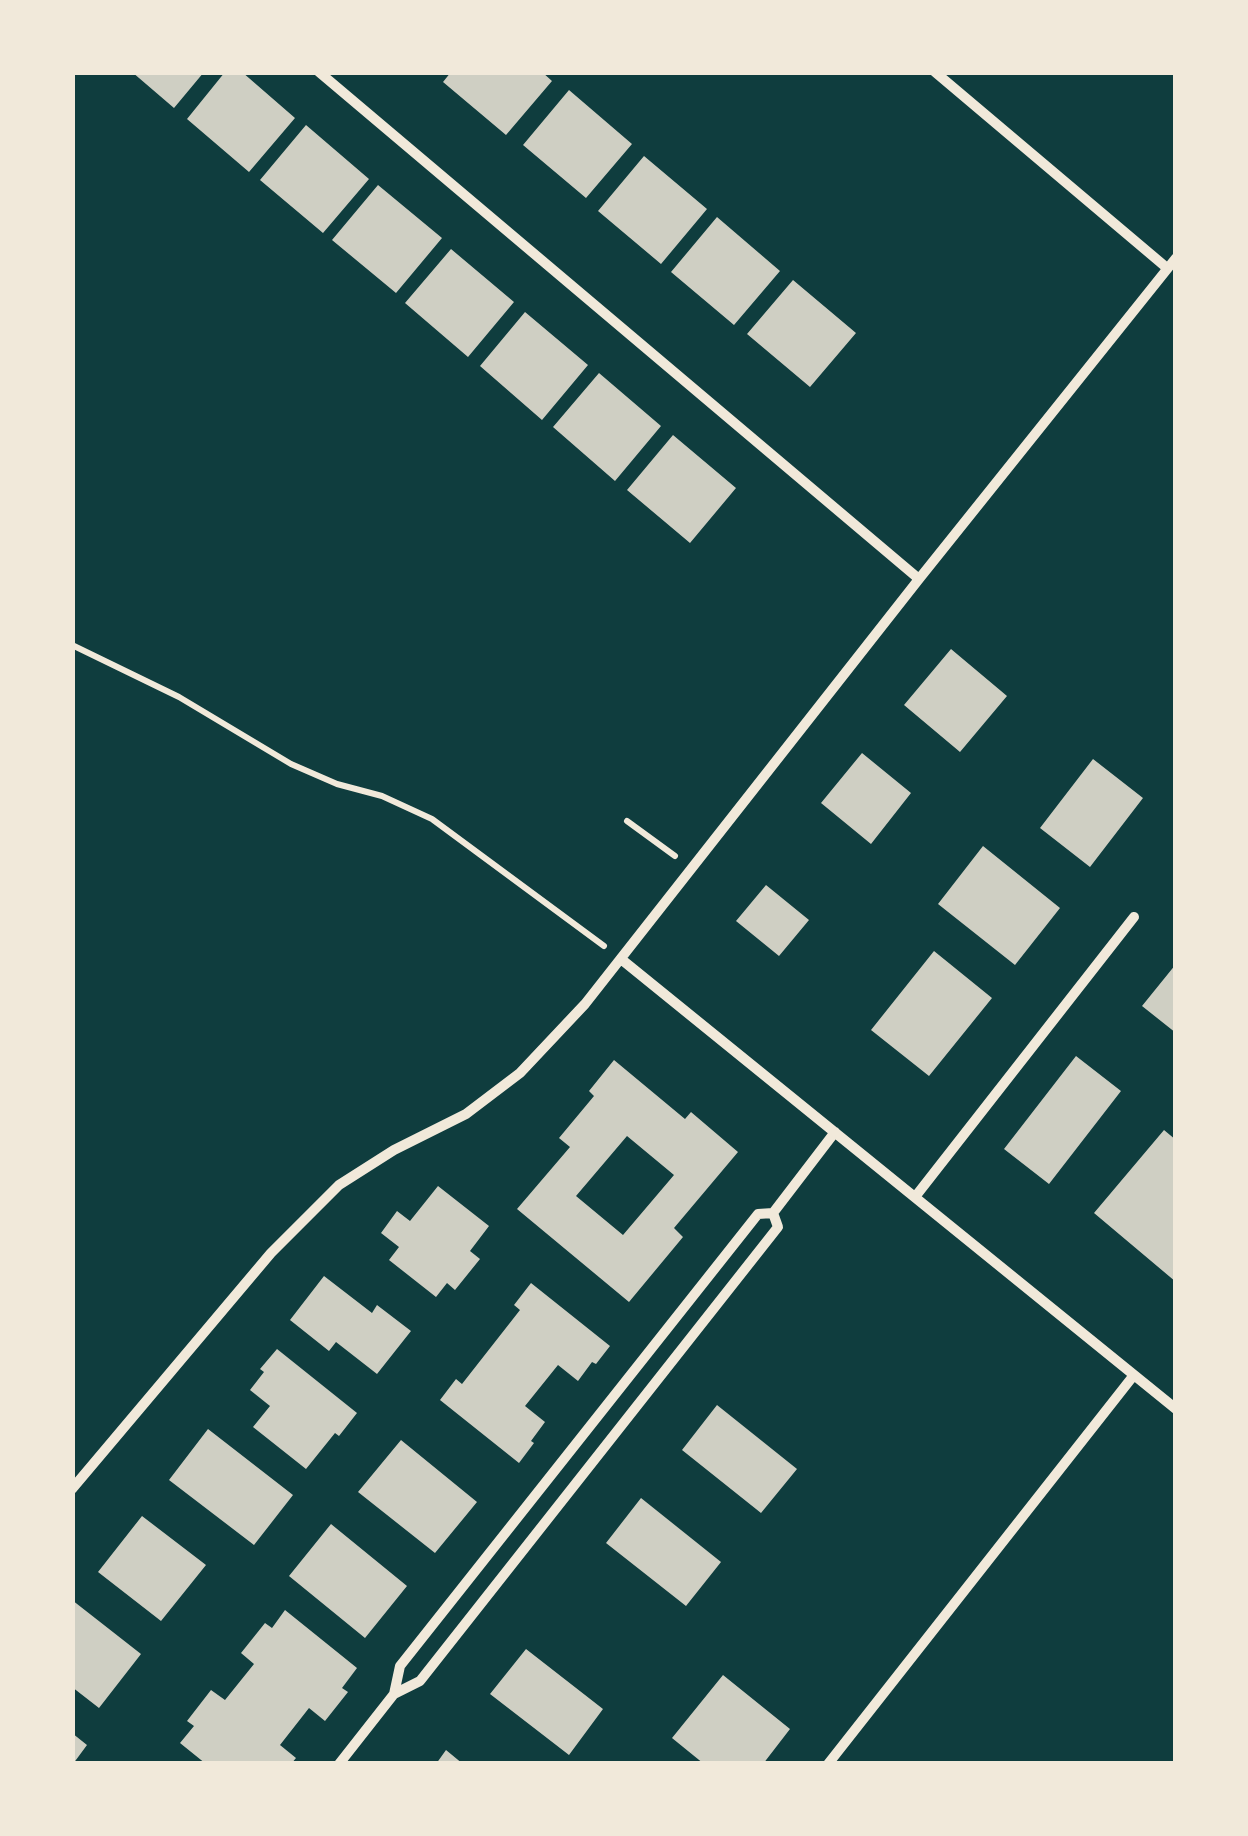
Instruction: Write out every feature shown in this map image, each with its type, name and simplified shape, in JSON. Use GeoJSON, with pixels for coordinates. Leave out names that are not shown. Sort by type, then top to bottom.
{"type":"FeatureCollection","features":[{"type":"Feature","properties":{"kind":"street"},"geometry":{"type":"LineString","coordinates":[[319,72],[919,579]]}},
{"type":"Feature","properties":{"kind":"street"},"geometry":{"type":"LineString","coordinates":[[934,72],[1167,268]]}},
{"type":"Feature","properties":{"kind":"street"},"geometry":{"type":"LineString","coordinates":[[72,1489],[271,1253],[339,1185],[394,1150],[466,1114],[520,1073],[585,1004],[1176,258]]}},
{"type":"Feature","properties":{"kind":"street"},"geometry":{"type":"LineString","coordinates":[[915,1197],[1134,918]]}},
{"type":"Feature","properties":{"kind":"street"},"geometry":{"type":"LineString","coordinates":[[621,959],[1174,1405]]}},
{"type":"Feature","properties":{"kind":"street"},"geometry":{"type":"LineString","coordinates":[[340,1764],[394,1694],[400,1666],[758,1214],[774,1213],[835,1132]]}},
{"type":"Feature","properties":{"kind":"street"},"geometry":{"type":"LineString","coordinates":[[394,1694],[420,1681],[778,1227],[774,1213]]}},
{"type":"Feature","properties":{"kind":"street"},"geometry":{"type":"LineString","coordinates":[[828,1764],[1134,1375]]}},
{"type":"Feature","properties":{"kind":"path"},"geometry":{"type":"LineString","coordinates":[[72,645],[179,697],[291,764],[336,784],[382,796],[432,819],[621,959]]}},
{"type":"Feature","properties":{"kind":"path"},"geometry":{"type":"LineString","coordinates":[[628,821],[692,869]]}},
{"type":"Feature","properties":{"kind":"building"},"geometry":{"type":"Polygon","coordinates":[[[132,72],[204,72],[174,108],[132,72]]]}},
{"type":"Feature","properties":{"kind":"building"},"geometry":{"type":"Polygon","coordinates":[[[225,72],[242,72],[295,118],[249,172],[187,119],[225,72]]]}},
{"type":"Feature","properties":{"kind":"building"},"geometry":{"type":"Polygon","coordinates":[[[451,72],[542,72],[552,81],[506,135],[443,82],[451,72]]]}},
{"type":"Feature","properties":{"kind":"building"},"geometry":{"type":"Polygon","coordinates":[[[569,90],[632,144],[586,198],[523,145],[569,90]]]}},
{"type":"Feature","properties":{"kind":"building"},"geometry":{"type":"Polygon","coordinates":[[[306,125],[369,179],[323,233],[260,180],[306,125]]]}},
{"type":"Feature","properties":{"kind":"building"},"geometry":{"type":"Polygon","coordinates":[[[644,156],[707,209],[661,264],[598,211],[644,156]]]}},
{"type":"Feature","properties":{"kind":"building"},"geometry":{"type":"Polygon","coordinates":[[[378,185],[442,238],[396,293],[332,240],[378,185]]]}},
{"type":"Feature","properties":{"kind":"building"},"geometry":{"type":"Polygon","coordinates":[[[717,217],[780,271],[734,325],[671,272],[717,217]]]}},
{"type":"Feature","properties":{"kind":"building"},"geometry":{"type":"Polygon","coordinates":[[[451,249],[514,302],[468,357],[405,303],[451,249]]]}},
{"type":"Feature","properties":{"kind":"building"},"geometry":{"type":"Polygon","coordinates":[[[793,280],[856,333],[810,387],[747,334],[793,280]]]}},
{"type":"Feature","properties":{"kind":"building"},"geometry":{"type":"Polygon","coordinates":[[[525,312],[588,365],[542,420],[480,366],[525,312]]]}},
{"type":"Feature","properties":{"kind":"building"},"geometry":{"type":"Polygon","coordinates":[[[599,373],[661,426],[615,481],[553,427],[599,373]]]}},
{"type":"Feature","properties":{"kind":"building"},"geometry":{"type":"Polygon","coordinates":[[[673,435],[736,488],[690,543],[627,490],[673,435]]]}},
{"type":"Feature","properties":{"kind":"building"},"geometry":{"type":"Polygon","coordinates":[[[951,649],[1007,696],[960,752],[904,705],[951,649]]]}},
{"type":"Feature","properties":{"kind":"building"},"geometry":{"type":"Polygon","coordinates":[[[862,753],[911,793],[871,844],[821,803],[862,753]]]}},
{"type":"Feature","properties":{"kind":"building"},"geometry":{"type":"Polygon","coordinates":[[[1093,759],[1143,798],[1090,867],[1040,828],[1093,759]]]}},
{"type":"Feature","properties":{"kind":"building"},"geometry":{"type":"Polygon","coordinates":[[[983,846],[1060,908],[1015,965],[938,904],[983,846]]]}},
{"type":"Feature","properties":{"kind":"building"},"geometry":{"type":"Polygon","coordinates":[[[766,885],[809,920],[779,956],[736,921],[766,885]]]}},
{"type":"Feature","properties":{"kind":"building"},"geometry":{"type":"Polygon","coordinates":[[[934,951],[992,998],[929,1076],[871,1030],[934,951]]]}},
{"type":"Feature","properties":{"kind":"building"},"geometry":{"type":"Polygon","coordinates":[[[1176,964],[1176,1033],[1142,1006],[1176,964]]]}},
{"type":"Feature","properties":{"kind":"building"},"geometry":{"type":"Polygon","coordinates":[[[1076,1056],[1121,1091],[1049,1184],[1004,1149],[1076,1056]]]}},
{"type":"Feature","properties":{"kind":"building"},"geometry":{"type":"Polygon","coordinates":[[[614,1060],[685,1119],[691,1112],[738,1152],[674,1228],[683,1237],[629,1302],[517,1209],[570,1147],[559,1138],[594,1096],[589,1091],[614,1060]],[[627,1136],[576,1196],[623,1235],[674,1175],[627,1136]]]}},
{"type":"Feature","properties":{"kind":"building"},"geometry":{"type":"Polygon","coordinates":[[[1164,1130],[1176,1140],[1176,1282],[1094,1213],[1164,1130]]]}},
{"type":"Feature","properties":{"kind":"building"},"geometry":{"type":"Polygon","coordinates":[[[438,1186],[489,1226],[470,1251],[480,1259],[455,1290],[447,1283],[436,1297],[389,1260],[399,1247],[381,1233],[397,1211],[410,1221],[438,1186]]]}},
{"type":"Feature","properties":{"kind":"building"},"geometry":{"type":"Polygon","coordinates":[[[324,1276],[372,1313],[377,1305],[411,1331],[377,1374],[336,1342],[329,1351],[290,1320],[324,1276]]]}},
{"type":"Feature","properties":{"kind":"building"},"geometry":{"type":"Polygon","coordinates":[[[531,1283],[610,1346],[578,1381],[558,1365],[525,1406],[545,1422],[519,1463],[440,1400],[456,1379],[462,1384],[520,1310],[514,1305],[531,1283]]]}},
{"type":"Feature","properties":{"kind":"building"},"geometry":{"type":"Polygon","coordinates":[[[277,1349],[357,1413],[306,1469],[253,1427],[270,1406],[250,1390],[264,1372],[260,1369],[277,1349]]]}},
{"type":"Feature","properties":{"kind":"building"},"geometry":{"type":"Polygon","coordinates":[[[717,1405],[797,1469],[761,1513],[682,1450],[717,1405]]]}},
{"type":"Feature","properties":{"kind":"building"},"geometry":{"type":"Polygon","coordinates":[[[208,1429],[293,1495],[254,1545],[169,1480],[208,1429]]]}},
{"type":"Feature","properties":{"kind":"building"},"geometry":{"type":"Polygon","coordinates":[[[401,1440],[477,1502],[435,1553],[358,1492],[401,1440]]]}},
{"type":"Feature","properties":{"kind":"building"},"geometry":{"type":"Polygon","coordinates":[[[641,1498],[721,1562],[686,1606],[606,1543],[641,1498]]]}},
{"type":"Feature","properties":{"kind":"building"},"geometry":{"type":"Polygon","coordinates":[[[142,1516],[206,1565],[161,1621],[98,1572],[142,1516]]]}},
{"type":"Feature","properties":{"kind":"building"},"geometry":{"type":"Polygon","coordinates":[[[331,1524],[407,1586],[365,1638],[289,1576],[331,1524]]]}},
{"type":"Feature","properties":{"kind":"building"},"geometry":{"type":"Polygon","coordinates":[[[72,1600],[141,1654],[99,1708],[72,1687],[72,1600]]]}},
{"type":"Feature","properties":{"kind":"building"},"geometry":{"type":"Polygon","coordinates":[[[285,1610],[357,1668],[342,1688],[348,1692],[325,1721],[309,1708],[280,1745],[296,1758],[291,1764],[206,1764],[180,1743],[194,1726],[187,1721],[211,1690],[225,1700],[254,1664],[241,1653],[265,1623],[272,1628],[285,1610]]]}},
{"type":"Feature","properties":{"kind":"building"},"geometry":{"type":"Polygon","coordinates":[[[526,1649],[603,1709],[569,1755],[490,1694],[526,1649]]]}},
{"type":"Feature","properties":{"kind":"building"},"geometry":{"type":"Polygon","coordinates":[[[723,1675],[790,1729],[763,1764],[704,1764],[672,1738],[723,1675]]]}},
{"type":"Feature","properties":{"kind":"building"},"geometry":{"type":"Polygon","coordinates":[[[72,1733],[87,1745],[73,1764],[72,1764],[72,1733]]]}},
{"type":"Feature","properties":{"kind":"building"},"geometry":{"type":"Polygon","coordinates":[[[446,1750],[463,1764],[436,1764],[446,1750]]]}}]}
